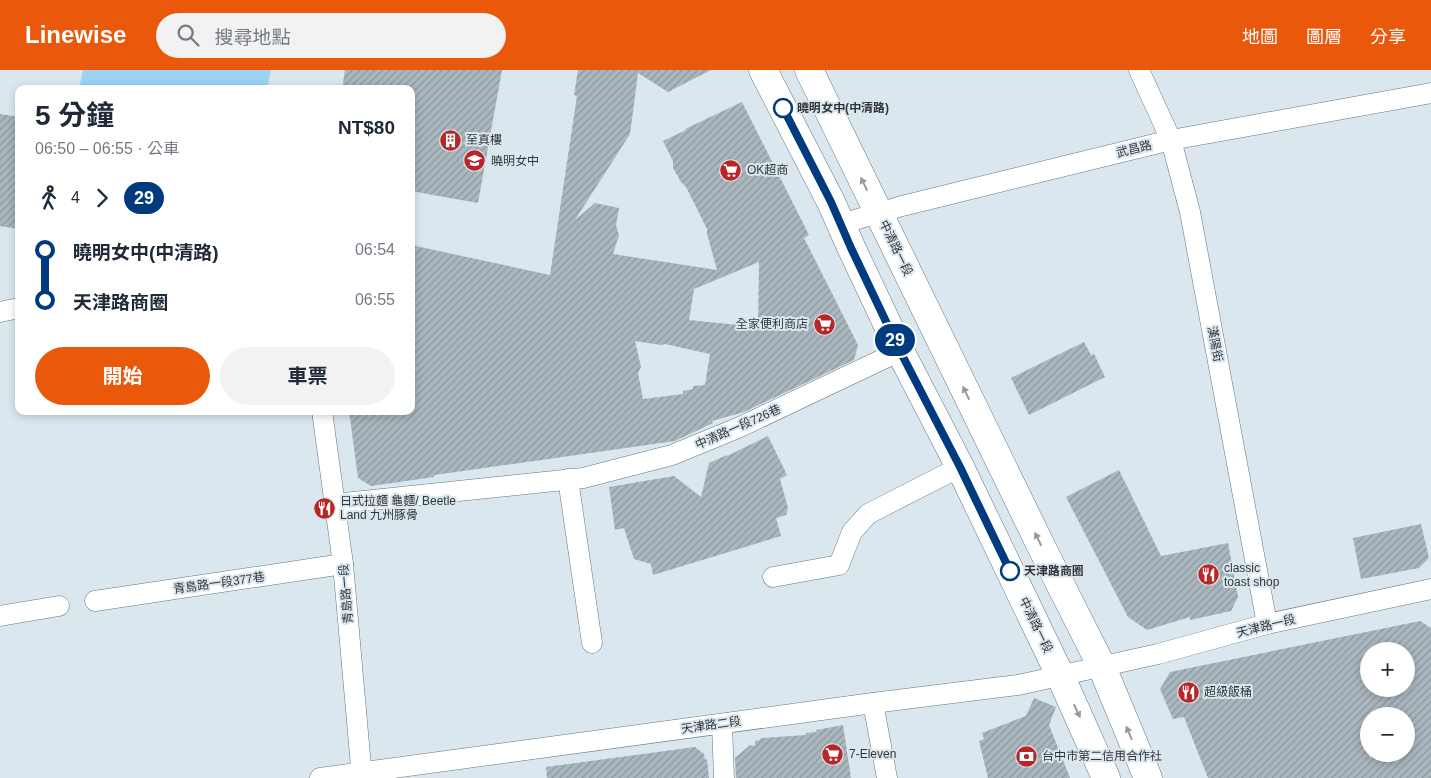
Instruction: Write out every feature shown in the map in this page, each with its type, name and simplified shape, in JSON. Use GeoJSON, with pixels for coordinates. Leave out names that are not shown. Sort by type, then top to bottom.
{"type":"FeatureCollection","features":[{"type":"Feature","properties":{"kind":"main road","name":"中清路一段"},"geometry":{"type":"LineString","coordinates":[[763,70],[831,202],[900,351],[960,467],[1060,675],[1106,778]]}},
{"type":"Feature","properties":{"kind":"main road","name":"中清路一段"},"geometry":{"type":"LineString","coordinates":[[809,70],[1102,667],[1148,778]]}},
{"type":"Feature","properties":{"kind":"street","name":"漢陽街"},"geometry":{"type":"LineString","coordinates":[[1139,70],[1171,140],[1190,212],[1267,624]]}},
{"type":"Feature","properties":{"kind":"street","name":"武昌路"},"geometry":{"type":"LineString","coordinates":[[840,224],[878,212],[1171,140],[1431,93]]}},
{"type":"Feature","properties":{"kind":"street"},"geometry":{"type":"LineString","coordinates":[[0,312],[15,309]]}},
{"type":"Feature","properties":{"kind":"street","name":"中清路一段726巷"},"geometry":{"type":"LineString","coordinates":[[335,504],[583,478],[672,455],[740,427],[900,351]]}},
{"type":"Feature","properties":{"kind":"street","name":"青島路一段"},"geometry":{"type":"LineString","coordinates":[[323,415],[343,564],[362,775]]}},
{"type":"Feature","properties":{"kind":"street"},"geometry":{"type":"LineString","coordinates":[[773,577],[839,565],[852,532],[868,514],[960,467]]}},
{"type":"Feature","properties":{"kind":"street"},"geometry":{"type":"LineString","coordinates":[[568,479],[592,643]]}},
{"type":"Feature","properties":{"kind":"street","name":"青島路一段377巷"},"geometry":{"type":"LineString","coordinates":[[95,601],[343,564]]}},
{"type":"Feature","properties":{"kind":"street","name":"天津路一段"},"geometry":{"type":"LineString","coordinates":[[1102,667],[1158,654],[1267,624],[1431,589]]}},
{"type":"Feature","properties":{"kind":"street"},"geometry":{"type":"LineString","coordinates":[[0,616],[59,606]]}},
{"type":"Feature","properties":{"kind":"street","name":"天津路二段"},"geometry":{"type":"LineString","coordinates":[[320,778],[362,775],[873,703],[1018,685],[1102,667]]}},
{"type":"Feature","properties":{"kind":"street"},"geometry":{"type":"LineString","coordinates":[[873,703],[887,778]]}},
{"type":"Feature","properties":{"kind":"street"},"geometry":{"type":"LineString","coordinates":[[722,724],[724,778]]}},
{"type":"Feature","properties":{"kind":"shaded area"},"geometry":{"type":"Polygon","coordinates":[[[83,70],[271,70],[268,85],[80,85],[83,70]]]}},
{"type":"Feature","properties":{"kind":"building","name":"至真樓"},"geometry":{"type":"Polygon","coordinates":[[[345,70],[502,70],[478,203],[415,192],[415,85],[343,85],[345,70]]]}},
{"type":"Feature","properties":{"kind":"building"},"geometry":{"type":"Polygon","coordinates":[[[578,70],[711,70],[668,92],[638,73],[630,134],[575,220],[595,203],[619,208],[616,225],[619,235],[613,254],[717,270],[707,229],[686,187],[673,168],[673,161],[663,141],[742,102],[809,235],[804,238],[858,345],[854,360],[744,412],[712,421],[713,423],[675,441],[434,475],[434,477],[371,486],[358,478],[350,415],[415,415],[415,246],[550,275],[577,96],[574,95],[578,70]],[[759,262],[694,289],[689,320],[758,327],[759,262]],[[635,341],[641,367],[638,373],[643,399],[683,394],[683,391],[693,389],[693,386],[705,385],[710,354],[665,344],[635,341]]]}},
{"type":"Feature","properties":{"kind":"building"},"geometry":{"type":"Polygon","coordinates":[[[0,114],[15,116],[15,228],[0,226],[0,114]]]}},
{"type":"Feature","properties":{"kind":"building"},"geometry":{"type":"Polygon","coordinates":[[[1084,342],[1091,355],[1094,354],[1105,377],[1029,415],[1011,378],[1084,342]]]}},
{"type":"Feature","properties":{"kind":"building"},"geometry":{"type":"Polygon","coordinates":[[[768,436],[787,475],[780,479],[788,508],[786,515],[776,518],[781,536],[653,575],[651,564],[634,559],[624,528],[615,530],[609,487],[674,476],[701,497],[709,463],[768,436]]]}},
{"type":"Feature","properties":{"kind":"building"},"geometry":{"type":"Polygon","coordinates":[[[1119,470],[1161,556],[1228,543],[1238,597],[1231,611],[1190,620],[1190,617],[1147,630],[1128,617],[1066,497],[1119,470]]]}},
{"type":"Feature","properties":{"kind":"building"},"geometry":{"type":"Polygon","coordinates":[[[1421,524],[1429,558],[1419,568],[1361,579],[1353,538],[1421,524]]]}},
{"type":"Feature","properties":{"kind":"building"},"geometry":{"type":"Polygon","coordinates":[[[1420,621],[1431,628],[1431,778],[1208,778],[1184,717],[1173,719],[1160,689],[1170,672],[1420,621]]]}},
{"type":"Feature","properties":{"kind":"building","name":"台中市第二信用合作社"},"geometry":{"type":"Polygon","coordinates":[[[1034,698],[1056,707],[1049,725],[1070,778],[988,778],[979,741],[984,739],[982,733],[1026,716],[1034,698]]]}},
{"type":"Feature","properties":{"kind":"building"},"geometry":{"type":"Polygon","coordinates":[[[843,725],[851,778],[736,778],[735,758],[750,745],[755,746],[755,741],[761,738],[806,735],[806,733],[817,732],[816,730],[843,725]]]}},
{"type":"Feature","properties":{"kind":"building"},"geometry":{"type":"Polygon","coordinates":[[[695,747],[704,754],[705,760],[707,759],[709,778],[547,778],[546,767],[695,747]]]}},
{"type":"Feature","properties":{"kind":"bus line","name":"29"},"geometry":{"type":"LineString","coordinates":[[783,108],[831,202],[900,351],[960,467],[1010,571]]}},
{"type":"Feature","properties":{"kind":"place","name":"曉明女中(中清路)"},"geometry":{"type":"Point","coordinates":[783,108]}},
{"type":"Feature","properties":{"kind":"place","name":"至真樓"},"geometry":{"type":"Point","coordinates":[450,140]}},
{"type":"Feature","properties":{"kind":"place","name":"曉明女中"},"geometry":{"type":"Point","coordinates":[475,161]}},
{"type":"Feature","properties":{"kind":"place","name":"OK超商"},"geometry":{"type":"Point","coordinates":[731,170]}},
{"type":"Feature","properties":{"kind":"place","name":"全家便利商店"},"geometry":{"type":"Point","coordinates":[824,324]}},
{"type":"Feature","properties":{"kind":"place","name":"日式拉麵 龜麵/ Beetle Land 九州豚骨"},"geometry":{"type":"Point","coordinates":[324,508]}},
{"type":"Feature","properties":{"kind":"place","name":"天津路商圈"},"geometry":{"type":"Point","coordinates":[1010,571]}},
{"type":"Feature","properties":{"kind":"place","name":"classic toast shop"},"geometry":{"type":"Point","coordinates":[1208,575]}},
{"type":"Feature","properties":{"kind":"place","name":"超級飯桶"},"geometry":{"type":"Point","coordinates":[1188,692]}},
{"type":"Feature","properties":{"kind":"place","name":"7-Eleven"},"geometry":{"type":"Point","coordinates":[833,754]}},
{"type":"Feature","properties":{"kind":"place","name":"台中市第二信用合作社"},"geometry":{"type":"Point","coordinates":[1026,756]}}]}
